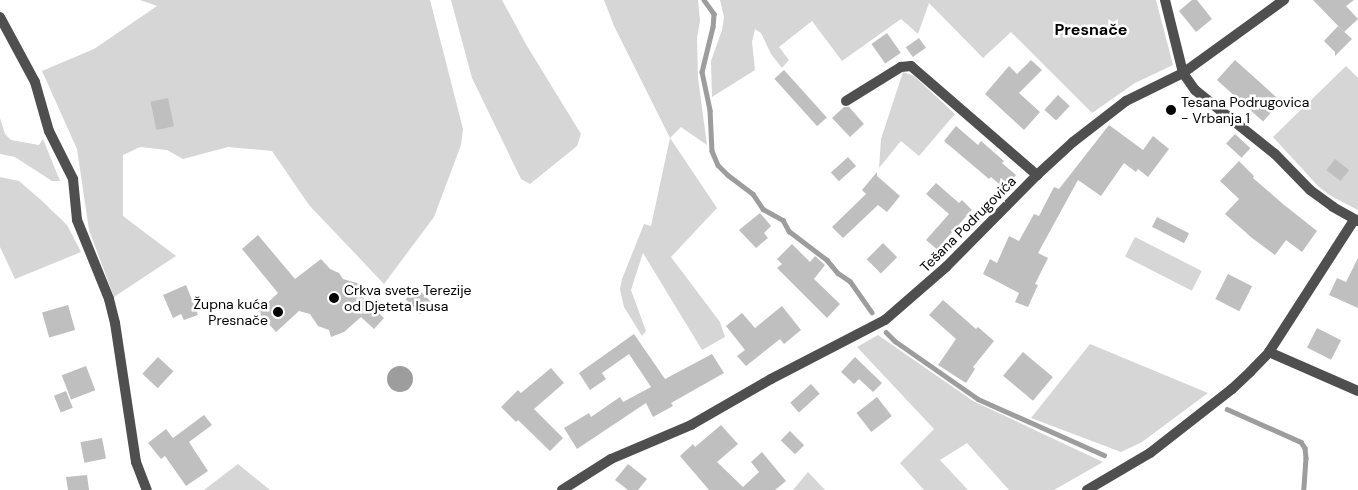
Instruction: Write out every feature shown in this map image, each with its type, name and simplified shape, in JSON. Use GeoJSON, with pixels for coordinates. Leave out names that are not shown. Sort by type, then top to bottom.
{"type":"FeatureCollection","features":[{"type":"Feature","properties":{"kind":"street"},"geometry":{"type":"LineString","coordinates":[[1088,490],[1150,453],[1232,389],[1269,352],[1356,221],[1310,190],[1270,150],[1194,90],[1183,73],[1165,0]]}},
{"type":"Feature","properties":{"kind":"street","name":"Tešana Podrugovića"},"geometry":{"type":"LineString","coordinates":[[562,490],[611,459],[691,426],[763,384],[885,320],[946,267],[1072,142],[1120,105],[1143,91],[1183,73],[1284,0]]}},
{"type":"Feature","properties":{"kind":"street"},"geometry":{"type":"LineString","coordinates":[[0,17],[35,82],[49,131],[72,179],[77,220],[109,299],[115,323],[136,462],[147,490]]}},
{"type":"Feature","properties":{"kind":"street"},"geometry":{"type":"LineString","coordinates":[[846,101],[901,67],[911,66],[1037,175]]}},
{"type":"Feature","properties":{"kind":"street"},"geometry":{"type":"LineString","coordinates":[[1269,352],[1358,391]]}},
{"type":"Feature","properties":{"kind":"shaded area"},"geometry":{"type":"Polygon","coordinates":[[[140,0],[430,0],[463,129],[461,145],[434,217],[384,284],[309,205],[272,151],[228,147],[183,159],[167,150],[140,147],[123,155],[123,216],[176,256],[114,297],[89,230],[77,149],[42,71],[94,49],[157,6],[140,0]]]}},
{"type":"Feature","properties":{"kind":"shaded area"},"geometry":{"type":"Polygon","coordinates":[[[451,0],[502,0],[527,46],[581,134],[577,146],[530,184],[521,179],[472,78],[451,0]]]}},
{"type":"Feature","properties":{"kind":"shaded area"},"geometry":{"type":"Polygon","coordinates":[[[604,0],[698,0],[700,21],[697,38],[698,78],[707,145],[681,127],[670,138],[614,26],[604,0]]]}},
{"type":"Feature","properties":{"kind":"shaded area"},"geometry":{"type":"Polygon","coordinates":[[[720,0],[1156,0],[1173,65],[1135,83],[1092,113],[1011,32],[983,58],[929,3],[918,34],[901,19],[842,61],[812,21],[779,47],[789,60],[782,68],[771,54],[761,33],[755,29],[752,42],[755,70],[712,97],[711,61],[722,30],[724,17],[720,0]]]}},
{"type":"Feature","properties":{"kind":"shaded area"},"geometry":{"type":"Polygon","coordinates":[[[1346,66],[1358,78],[1358,210],[1331,196],[1319,187],[1273,137],[1346,66]]]}},
{"type":"Feature","properties":{"kind":"shaded area"},"geometry":{"type":"Polygon","coordinates":[[[903,72],[914,76],[955,114],[919,156],[901,141],[879,168],[881,139],[903,72]]]}},
{"type":"Feature","properties":{"kind":"shaded area"},"geometry":{"type":"Polygon","coordinates":[[[0,118],[5,134],[11,140],[39,145],[43,139],[60,181],[52,181],[15,157],[0,154],[0,118]]]}},
{"type":"Feature","properties":{"kind":"shaded area"},"geometry":{"type":"Polygon","coordinates":[[[670,138],[717,208],[671,257],[720,322],[725,337],[702,350],[643,253],[631,290],[646,331],[642,336],[624,307],[620,289],[622,279],[644,224],[651,226],[670,138]]]}},
{"type":"Feature","properties":{"kind":"shaded area"},"geometry":{"type":"Polygon","coordinates":[[[0,177],[19,181],[41,200],[67,225],[81,252],[15,279],[0,247],[0,177]]]}},
{"type":"Feature","properties":{"kind":"shaded area"},"geometry":{"type":"Polygon","coordinates":[[[1135,237],[1202,271],[1192,291],[1125,257],[1135,237]]]}},
{"type":"Feature","properties":{"kind":"shaded area"},"geometry":{"type":"Polygon","coordinates":[[[878,335],[973,401],[1103,462],[1054,490],[1009,490],[967,443],[940,460],[968,490],[924,490],[900,463],[934,429],[857,347],[878,335]]]}},
{"type":"Feature","properties":{"kind":"shaded area"},"geometry":{"type":"Polygon","coordinates":[[[1090,344],[1208,393],[1142,442],[1121,452],[1031,418],[1090,344]]]}},
{"type":"Feature","properties":{"kind":"shaded area"},"geometry":{"type":"Polygon","coordinates":[[[400,366],[409,370],[413,379],[409,388],[400,392],[391,388],[387,379],[391,370],[400,366]]]}},
{"type":"Feature","properties":{"kind":"shaded area"},"geometry":{"type":"Polygon","coordinates":[[[238,464],[270,490],[204,490],[238,464]]]}},
{"type":"Feature","properties":{"kind":"shaded area"},"geometry":{"type":"Polygon","coordinates":[[[808,472],[825,490],[793,490],[808,472]]]}},
{"type":"Feature","properties":{"kind":"building"},"geometry":{"type":"Polygon","coordinates":[[[1192,0],[1197,0],[1212,19],[1196,32],[1179,11],[1192,0]]]}},
{"type":"Feature","properties":{"kind":"building"},"geometry":{"type":"Polygon","coordinates":[[[1313,0],[1354,0],[1346,6],[1358,19],[1344,32],[1313,0]]]}},
{"type":"Feature","properties":{"kind":"building"},"geometry":{"type":"Polygon","coordinates":[[[1338,26],[1352,39],[1335,56],[1335,52],[1324,41],[1338,26]]]}},
{"type":"Feature","properties":{"kind":"building"},"geometry":{"type":"Polygon","coordinates":[[[887,33],[901,53],[885,64],[871,44],[887,33]]]}},
{"type":"Feature","properties":{"kind":"building"},"geometry":{"type":"Polygon","coordinates":[[[919,38],[926,48],[913,57],[906,47],[919,38]]]}},
{"type":"Feature","properties":{"kind":"building"},"geometry":{"type":"Polygon","coordinates":[[[1031,60],[1042,70],[1019,93],[1040,112],[1024,130],[985,94],[1009,66],[1017,74],[1031,60]]]}},
{"type":"Feature","properties":{"kind":"building"},"geometry":{"type":"Polygon","coordinates":[[[1235,60],[1281,101],[1263,122],[1217,80],[1235,60]]]}},
{"type":"Feature","properties":{"kind":"building"},"geometry":{"type":"Polygon","coordinates":[[[784,70],[827,118],[817,126],[774,79],[784,70]]]}},
{"type":"Feature","properties":{"kind":"building"},"geometry":{"type":"Polygon","coordinates":[[[1058,95],[1070,106],[1056,121],[1044,110],[1058,95]]]}},
{"type":"Feature","properties":{"kind":"building"},"geometry":{"type":"Polygon","coordinates":[[[168,98],[174,126],[156,130],[150,102],[168,98]]]}},
{"type":"Feature","properties":{"kind":"building"},"geometry":{"type":"Polygon","coordinates":[[[844,107],[849,107],[864,124],[850,137],[832,118],[844,107]]]}},
{"type":"Feature","properties":{"kind":"building"},"geometry":{"type":"Polygon","coordinates":[[[1109,125],[1143,150],[1153,136],[1169,149],[1148,177],[1138,169],[1136,172],[1124,163],[1101,196],[1078,180],[1038,253],[1048,258],[1035,284],[1038,285],[1028,307],[1015,302],[1019,293],[983,274],[990,259],[997,263],[1009,236],[1019,241],[1034,214],[1039,216],[1054,187],[1059,189],[1109,125]]]}},
{"type":"Feature","properties":{"kind":"building"},"geometry":{"type":"Polygon","coordinates":[[[956,126],[978,145],[981,141],[1004,161],[1002,163],[1016,175],[1005,189],[991,177],[989,179],[944,141],[956,126]]]}},
{"type":"Feature","properties":{"kind":"building"},"geometry":{"type":"Polygon","coordinates":[[[1235,134],[1250,148],[1241,158],[1226,144],[1235,134]]]}},
{"type":"Feature","properties":{"kind":"building"},"geometry":{"type":"Polygon","coordinates":[[[848,157],[856,166],[839,181],[831,172],[848,157]]]}},
{"type":"Feature","properties":{"kind":"building"},"geometry":{"type":"Polygon","coordinates":[[[1335,159],[1349,170],[1341,181],[1326,170],[1335,159]]]}},
{"type":"Feature","properties":{"kind":"building"},"geometry":{"type":"Polygon","coordinates":[[[1239,161],[1254,176],[1253,178],[1317,231],[1302,252],[1286,240],[1275,255],[1225,214],[1239,199],[1220,181],[1239,161]]]}},
{"type":"Feature","properties":{"kind":"building"},"geometry":{"type":"Polygon","coordinates":[[[877,172],[877,176],[900,196],[887,212],[878,205],[843,238],[832,227],[866,194],[862,190],[877,172]]]}},
{"type":"Feature","properties":{"kind":"building"},"geometry":{"type":"Polygon","coordinates":[[[936,183],[959,203],[962,200],[972,210],[944,241],[947,243],[939,251],[926,240],[949,214],[926,194],[936,183]]]}},
{"type":"Feature","properties":{"kind":"building"},"geometry":{"type":"Polygon","coordinates":[[[760,213],[771,226],[764,233],[768,238],[756,248],[739,230],[760,213]]]}},
{"type":"Feature","properties":{"kind":"building"},"geometry":{"type":"Polygon","coordinates":[[[1157,217],[1189,233],[1184,243],[1152,227],[1157,217]]]}},
{"type":"Feature","properties":{"kind":"building"},"geometry":{"type":"Polygon","coordinates":[[[258,235],[295,279],[321,259],[330,269],[339,273],[343,279],[357,283],[361,287],[364,299],[384,318],[374,329],[361,317],[344,332],[331,337],[329,330],[318,326],[310,314],[299,311],[276,332],[258,312],[278,293],[242,249],[258,235]]]}},
{"type":"Feature","properties":{"kind":"building"},"geometry":{"type":"Polygon","coordinates":[[[883,243],[897,257],[881,273],[867,259],[883,243]]]}},
{"type":"Feature","properties":{"kind":"building"},"geometry":{"type":"Polygon","coordinates":[[[792,244],[810,262],[815,256],[825,265],[814,279],[840,304],[827,318],[777,268],[782,264],[777,259],[792,244]]]}},
{"type":"Feature","properties":{"kind":"building"},"geometry":{"type":"Polygon","coordinates":[[[1358,258],[1358,308],[1329,295],[1337,278],[1346,282],[1358,258]]]}},
{"type":"Feature","properties":{"kind":"building"},"geometry":{"type":"Polygon","coordinates":[[[1228,274],[1252,286],[1239,311],[1215,299],[1228,274]]]}},
{"type":"Feature","properties":{"kind":"building"},"geometry":{"type":"Polygon","coordinates":[[[186,285],[198,315],[184,320],[181,314],[173,318],[163,295],[186,285]]]}},
{"type":"Feature","properties":{"kind":"building"},"geometry":{"type":"Polygon","coordinates":[[[417,288],[432,303],[421,314],[406,299],[417,288]]]}},
{"type":"Feature","properties":{"kind":"building"},"geometry":{"type":"Polygon","coordinates":[[[943,300],[976,329],[978,327],[994,341],[973,367],[975,369],[966,383],[938,365],[956,339],[929,315],[943,300]]]}},
{"type":"Feature","properties":{"kind":"building"},"geometry":{"type":"Polygon","coordinates":[[[68,305],[75,330],[49,337],[42,312],[68,305]]]}},
{"type":"Feature","properties":{"kind":"building"},"geometry":{"type":"Polygon","coordinates":[[[782,306],[801,330],[784,344],[780,339],[746,366],[737,356],[745,350],[726,326],[742,313],[755,328],[782,306]]]}},
{"type":"Feature","properties":{"kind":"building"},"geometry":{"type":"Polygon","coordinates":[[[1317,328],[1341,340],[1331,360],[1307,348],[1317,328]]]}},
{"type":"Feature","properties":{"kind":"building"},"geometry":{"type":"Polygon","coordinates":[[[634,334],[665,379],[712,354],[724,373],[671,403],[673,406],[653,417],[646,403],[577,449],[564,428],[589,413],[591,417],[620,397],[623,402],[651,387],[629,354],[602,373],[606,379],[590,390],[579,373],[634,334]]]}},
{"type":"Feature","properties":{"kind":"building"},"geometry":{"type":"Polygon","coordinates":[[[1023,352],[1053,377],[1033,401],[1003,376],[1023,352]]]}},
{"type":"Feature","properties":{"kind":"building"},"geometry":{"type":"Polygon","coordinates":[[[158,357],[173,371],[158,388],[142,374],[158,357]]]}},
{"type":"Feature","properties":{"kind":"building"},"geometry":{"type":"Polygon","coordinates":[[[855,357],[882,383],[873,392],[859,379],[854,384],[841,372],[855,357]]]}},
{"type":"Feature","properties":{"kind":"building"},"geometry":{"type":"Polygon","coordinates":[[[86,366],[95,390],[71,400],[62,375],[86,366]]]}},
{"type":"Feature","properties":{"kind":"building"},"geometry":{"type":"Polygon","coordinates":[[[551,368],[564,383],[534,409],[563,438],[550,451],[518,420],[516,422],[501,407],[518,390],[521,393],[551,368]]]}},
{"type":"Feature","properties":{"kind":"building"},"geometry":{"type":"Polygon","coordinates":[[[811,384],[820,394],[799,412],[790,403],[811,384]]]}},
{"type":"Feature","properties":{"kind":"building"},"geometry":{"type":"Polygon","coordinates":[[[66,391],[73,408],[61,413],[54,396],[66,391]]]}},
{"type":"Feature","properties":{"kind":"building"},"geometry":{"type":"Polygon","coordinates":[[[877,397],[892,416],[871,432],[857,413],[877,397]]]}},
{"type":"Feature","properties":{"kind":"building"},"geometry":{"type":"Polygon","coordinates":[[[204,415],[212,425],[189,442],[208,471],[186,486],[165,456],[161,459],[148,443],[166,429],[173,438],[204,415]]]}},
{"type":"Feature","properties":{"kind":"building"},"geometry":{"type":"Polygon","coordinates":[[[721,425],[738,444],[717,462],[743,487],[759,472],[751,462],[762,452],[786,481],[775,490],[709,490],[680,456],[693,444],[695,447],[721,425]]]}},
{"type":"Feature","properties":{"kind":"building"},"geometry":{"type":"Polygon","coordinates":[[[790,431],[804,445],[795,454],[781,440],[790,431]]]}},
{"type":"Feature","properties":{"kind":"building"},"geometry":{"type":"Polygon","coordinates":[[[102,438],[106,459],[84,463],[80,442],[102,438]]]}},
{"type":"Feature","properties":{"kind":"building"},"geometry":{"type":"Polygon","coordinates":[[[628,464],[647,479],[638,490],[628,490],[615,480],[628,464]]]}},
{"type":"Feature","properties":{"kind":"building"},"geometry":{"type":"Polygon","coordinates":[[[87,475],[89,490],[68,490],[66,477],[87,475]]]}},
{"type":"Feature","properties":{"kind":"waterway"},"geometry":{"type":"LineString","coordinates":[[704,0],[714,14],[713,27],[702,72],[710,110],[712,151],[718,165],[753,194],[763,209],[783,220],[789,231],[827,260],[838,273],[850,281],[872,312]]}},
{"type":"Feature","properties":{"kind":"waterway"},"geometry":{"type":"LineString","coordinates":[[886,332],[895,341],[978,399],[1104,455]]}},
{"type":"Feature","properties":{"kind":"waterway"},"geometry":{"type":"LineString","coordinates":[[1227,409],[1301,442],[1305,448],[1306,458],[1304,490]]}},
{"type":"Feature","properties":{"kind":"place","name":"Tesana Podrugovica - Vrbanja 1"},"geometry":{"type":"Point","coordinates":[1171,110]}},
{"type":"Feature","properties":{"kind":"place","name":"Crkva svete Terezije od Djeteta Isusa"},"geometry":{"type":"Point","coordinates":[334,298]}},
{"type":"Feature","properties":{"kind":"place","name":"Župna kuća Presnače"},"geometry":{"type":"Point","coordinates":[278,312]}},
{"type":"Feature","properties":{"kind":"district","name":"Presnače"},"geometry":{"type":"Point","coordinates":[1091,30]}}]}
